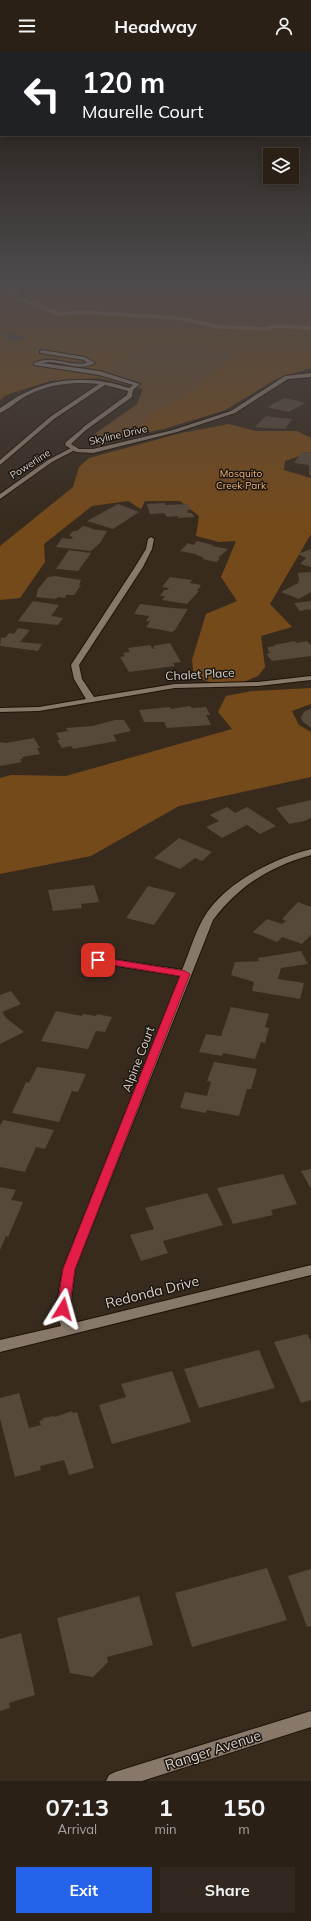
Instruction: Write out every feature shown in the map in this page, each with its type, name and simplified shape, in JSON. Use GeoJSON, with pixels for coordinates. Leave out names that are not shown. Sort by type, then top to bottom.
{"type":"FeatureCollection","features":[{"type":"Feature","properties":{"kind":"street"},"geometry":{"type":"LineString","coordinates":[[0,411],[28,393],[44,387],[77,382],[104,384],[130,390],[137,384],[100,373],[36,364],[39,362],[54,361],[81,365],[92,363],[82,359]]}},
{"type":"Feature","properties":{"kind":"street","name":"Skyline Drive"},"geometry":{"type":"LineString","coordinates":[[130,390],[130,396],[84,429],[68,443],[68,445],[73,449],[85,452],[102,450],[204,422],[233,412],[287,377],[311,375]]}},
{"type":"Feature","properties":{"kind":"street"},"geometry":{"type":"LineString","coordinates":[[0,463],[52,418],[104,384]]}},
{"type":"Feature","properties":{"kind":"street","name":"Powerline"},"geometry":{"type":"LineString","coordinates":[[0,497],[50,461],[73,449]]}},
{"type":"Feature","properties":{"kind":"street"},"geometry":{"type":"LineString","coordinates":[[91,699],[77,679],[75,665],[139,567],[149,549],[151,539]]}},
{"type":"Feature","properties":{"kind":"street","name":"Chalet Place"},"geometry":{"type":"LineString","coordinates":[[0,710],[39,709],[175,686],[258,684],[311,678]]}},
{"type":"Feature","properties":{"kind":"street","name":"Alpine Court"},"geometry":{"type":"LineString","coordinates":[[69,1329],[63,1309],[69,1269],[208,919],[231,892],[266,868],[290,858],[311,852]]}},
{"type":"Feature","properties":{"kind":"street"},"geometry":{"type":"LineString","coordinates":[[98,960],[185,974]]}},
{"type":"Feature","properties":{"kind":"street","name":"Redonda Drive"},"geometry":{"type":"LineString","coordinates":[[0,1346],[311,1270]]}},
{"type":"Feature","properties":{"kind":"street","name":"Ranger Avenue"},"geometry":{"type":"LineString","coordinates":[[115,1781],[311,1719]]}},
{"type":"Feature","properties":{"kind":"shaded area"},"geometry":{"type":"Polygon","coordinates":[[[122,359],[311,359],[311,368],[276,379],[225,410],[163,429],[120,438],[99,446],[90,443],[93,435],[137,404],[143,389],[99,378],[122,359]]]}},
{"type":"Feature","properties":{"kind":"green space"},"geometry":{"type":"Polygon","coordinates":[[[0,359],[122,359],[99,378],[50,381],[6,395],[0,400],[0,359]]]}},
{"type":"Feature","properties":{"kind":"green space"},"geometry":{"type":"Polygon","coordinates":[[[228,359],[311,359],[311,368],[276,379],[225,410],[163,429],[131,436],[138,427],[156,412],[182,400],[228,359]]]}},
{"type":"Feature","properties":{"kind":"green space","name":"Mosquito Creek Park"},"geometry":{"type":"Polygon","coordinates":[[[229,424],[256,431],[297,431],[311,438],[311,452],[285,461],[284,470],[311,478],[311,534],[270,604],[292,627],[261,636],[265,667],[258,676],[229,688],[194,677],[192,660],[206,614],[237,601],[221,577],[236,541],[219,542],[196,536],[199,516],[180,501],[145,501],[141,509],[128,501],[92,506],[44,544],[45,562],[20,598],[0,600],[0,546],[73,487],[79,467],[89,458],[181,433],[229,424]]]}},
{"type":"Feature","properties":{"kind":"green space"},"geometry":{"type":"Polygon","coordinates":[[[311,688],[311,704],[292,711],[299,725],[311,732],[311,777],[179,806],[91,856],[0,874],[0,778],[11,775],[66,776],[232,729],[218,712],[226,696],[252,691],[311,688]]]}},
{"type":"Feature","properties":{"kind":"building"},"geometry":{"type":"Polygon","coordinates":[[[285,398],[306,403],[288,412],[267,407],[285,398]]]}},
{"type":"Feature","properties":{"kind":"building"},"geometry":{"type":"Polygon","coordinates":[[[266,416],[292,419],[285,429],[255,427],[266,416]]]}},
{"type":"Feature","properties":{"kind":"building"},"geometry":{"type":"Polygon","coordinates":[[[302,452],[311,453],[311,475],[309,475],[309,465],[294,463],[302,452]]]}},
{"type":"Feature","properties":{"kind":"building"},"geometry":{"type":"Polygon","coordinates":[[[165,503],[165,505],[188,504],[191,510],[187,510],[188,513],[192,513],[194,517],[178,518],[178,516],[167,517],[164,513],[150,514],[147,504],[165,503]]]}},
{"type":"Feature","properties":{"kind":"building"},"geometry":{"type":"Polygon","coordinates":[[[118,504],[139,512],[113,529],[87,521],[118,504]]]}},
{"type":"Feature","properties":{"kind":"building"},"geometry":{"type":"Polygon","coordinates":[[[83,526],[92,528],[91,529],[107,531],[100,543],[91,551],[56,547],[62,538],[71,539],[73,537],[69,536],[73,531],[77,531],[83,526]]]}},
{"type":"Feature","properties":{"kind":"building"},"geometry":{"type":"Polygon","coordinates":[[[197,541],[228,549],[218,558],[220,559],[216,562],[202,559],[204,558],[195,554],[180,551],[188,543],[194,545],[197,541]]]}},
{"type":"Feature","properties":{"kind":"building"},"geometry":{"type":"Polygon","coordinates":[[[311,549],[311,567],[300,564],[306,558],[298,554],[311,549]]]}},
{"type":"Feature","properties":{"kind":"building"},"geometry":{"type":"Polygon","coordinates":[[[69,550],[91,553],[78,571],[56,569],[69,550]]]}},
{"type":"Feature","properties":{"kind":"building"},"geometry":{"type":"Polygon","coordinates":[[[311,572],[311,592],[299,599],[281,592],[298,583],[298,573],[311,572]]]}},
{"type":"Feature","properties":{"kind":"building"},"geometry":{"type":"Polygon","coordinates":[[[55,576],[81,580],[79,585],[81,585],[74,595],[66,595],[65,598],[58,597],[56,599],[36,597],[38,589],[48,577],[55,576]]]}},
{"type":"Feature","properties":{"kind":"building"},"geometry":{"type":"Polygon","coordinates":[[[170,577],[192,580],[190,583],[201,585],[197,591],[199,591],[187,604],[162,600],[165,596],[160,596],[164,590],[169,588],[162,587],[170,577]]]}},
{"type":"Feature","properties":{"kind":"building"},"geometry":{"type":"Polygon","coordinates":[[[33,601],[59,605],[51,616],[63,618],[58,625],[18,621],[33,601]]]}},
{"type":"Feature","properties":{"kind":"building"},"geometry":{"type":"Polygon","coordinates":[[[311,601],[311,611],[310,609],[300,611],[294,603],[311,601]]]}},
{"type":"Feature","properties":{"kind":"building"},"geometry":{"type":"Polygon","coordinates":[[[140,604],[188,609],[175,630],[172,632],[146,627],[150,621],[146,621],[149,616],[134,614],[140,604]]]}},
{"type":"Feature","properties":{"kind":"building"},"geometry":{"type":"Polygon","coordinates":[[[18,628],[30,630],[20,642],[42,644],[38,651],[0,646],[1,637],[5,638],[9,633],[14,634],[18,628]]]}},
{"type":"Feature","properties":{"kind":"building"},"geometry":{"type":"Polygon","coordinates":[[[295,641],[296,643],[307,641],[311,645],[311,656],[272,661],[266,654],[270,653],[268,647],[295,641]]]}},
{"type":"Feature","properties":{"kind":"building"},"geometry":{"type":"Polygon","coordinates":[[[170,643],[181,662],[173,663],[175,666],[129,672],[120,657],[125,656],[123,653],[130,652],[128,648],[150,645],[153,649],[155,649],[153,646],[170,643]]]}},
{"type":"Feature","properties":{"kind":"building"},"geometry":{"type":"Polygon","coordinates":[[[190,706],[192,708],[206,707],[210,715],[206,715],[211,725],[167,728],[164,722],[144,722],[139,710],[170,707],[171,709],[190,706]]]}},
{"type":"Feature","properties":{"kind":"building"},"geometry":{"type":"Polygon","coordinates":[[[311,708],[311,728],[303,722],[301,717],[304,712],[311,708]]]}},
{"type":"Feature","properties":{"kind":"building"},"geometry":{"type":"Polygon","coordinates":[[[115,720],[124,720],[131,731],[113,735],[117,741],[73,749],[71,746],[62,748],[57,740],[60,740],[56,733],[68,731],[66,728],[92,726],[115,720]]]}},
{"type":"Feature","properties":{"kind":"building"},"geometry":{"type":"Polygon","coordinates":[[[34,738],[40,748],[37,748],[40,754],[22,757],[23,759],[20,759],[22,762],[0,766],[0,742],[6,743],[34,738]]]}},
{"type":"Feature","properties":{"kind":"building"},"geometry":{"type":"Polygon","coordinates":[[[311,800],[311,818],[304,821],[289,824],[276,808],[311,800]]]}},
{"type":"Feature","properties":{"kind":"building"},"geometry":{"type":"Polygon","coordinates":[[[227,807],[235,813],[247,807],[276,826],[260,834],[247,825],[222,838],[206,827],[219,821],[210,815],[227,807]]]}},
{"type":"Feature","properties":{"kind":"building"},"geometry":{"type":"Polygon","coordinates":[[[179,838],[212,852],[202,861],[195,858],[180,869],[154,858],[179,838]]]}},
{"type":"Feature","properties":{"kind":"building"},"geometry":{"type":"Polygon","coordinates":[[[94,885],[99,902],[81,904],[82,908],[53,911],[48,890],[94,885]]]}},
{"type":"Feature","properties":{"kind":"building"},"geometry":{"type":"Polygon","coordinates":[[[148,886],[176,893],[154,925],[126,918],[148,886]]]}},
{"type":"Feature","properties":{"kind":"building"},"geometry":{"type":"Polygon","coordinates":[[[298,902],[311,907],[311,935],[302,944],[282,937],[277,942],[253,932],[267,919],[282,924],[286,921],[282,919],[298,902]]]}},
{"type":"Feature","properties":{"kind":"building"},"geometry":{"type":"Polygon","coordinates":[[[301,951],[308,964],[281,968],[278,979],[304,983],[300,999],[252,991],[254,982],[231,975],[235,962],[259,961],[258,958],[301,951]]]}},
{"type":"Feature","properties":{"kind":"building"},"geometry":{"type":"Polygon","coordinates":[[[11,991],[21,1004],[2,1012],[6,1018],[24,1032],[0,1044],[0,995],[11,991]]]}},
{"type":"Feature","properties":{"kind":"building"},"geometry":{"type":"Polygon","coordinates":[[[231,1007],[269,1014],[265,1027],[269,1028],[265,1043],[261,1042],[255,1059],[223,1053],[222,1056],[199,1052],[206,1034],[221,1036],[231,1007]]]}},
{"type":"Feature","properties":{"kind":"building"},"geometry":{"type":"Polygon","coordinates":[[[56,1011],[82,1016],[83,1014],[96,1016],[97,1014],[112,1017],[105,1032],[96,1031],[88,1049],[41,1041],[56,1011]]]}},
{"type":"Feature","properties":{"kind":"building"},"geometry":{"type":"Polygon","coordinates":[[[214,1062],[257,1069],[251,1089],[247,1089],[239,1116],[207,1110],[206,1113],[180,1108],[185,1092],[207,1096],[211,1082],[207,1081],[214,1062]]]}},
{"type":"Feature","properties":{"kind":"building"},"geometry":{"type":"Polygon","coordinates":[[[37,1067],[86,1074],[78,1092],[72,1091],[59,1122],[12,1113],[26,1082],[29,1083],[37,1067]]]}},
{"type":"Feature","properties":{"kind":"building"},"geometry":{"type":"Polygon","coordinates":[[[3,1120],[54,1130],[45,1149],[36,1147],[25,1172],[0,1167],[0,1126],[3,1120]]]}},
{"type":"Feature","properties":{"kind":"building"},"geometry":{"type":"Polygon","coordinates":[[[311,1169],[311,1189],[301,1171],[311,1169]]]}},
{"type":"Feature","properties":{"kind":"building"},"geometry":{"type":"Polygon","coordinates":[[[283,1174],[297,1204],[271,1210],[273,1215],[233,1224],[217,1188],[283,1174]]]}},
{"type":"Feature","properties":{"kind":"building"},"geometry":{"type":"Polygon","coordinates":[[[0,1187],[16,1190],[11,1200],[23,1202],[8,1237],[6,1236],[0,1250],[0,1187]]]}},
{"type":"Feature","properties":{"kind":"building"},"geometry":{"type":"Polygon","coordinates":[[[207,1193],[223,1225],[163,1241],[168,1253],[141,1261],[130,1235],[154,1229],[145,1208],[207,1193]]]}},
{"type":"Feature","properties":{"kind":"building"},"geometry":{"type":"Polygon","coordinates":[[[307,1334],[311,1342],[311,1400],[301,1403],[274,1342],[307,1334]]]}},
{"type":"Feature","properties":{"kind":"building"},"geometry":{"type":"Polygon","coordinates":[[[259,1350],[275,1388],[199,1408],[184,1369],[259,1350]]]}},
{"type":"Feature","properties":{"kind":"building"},"geometry":{"type":"Polygon","coordinates":[[[172,1371],[191,1422],[112,1444],[99,1405],[126,1397],[121,1384],[172,1371]]]}},
{"type":"Feature","properties":{"kind":"building"},"geometry":{"type":"Polygon","coordinates":[[[19,1393],[29,1428],[41,1425],[39,1421],[43,1420],[43,1418],[55,1417],[72,1411],[73,1413],[77,1412],[94,1468],[69,1475],[64,1460],[40,1466],[41,1470],[15,1477],[0,1419],[0,1398],[19,1393]]]}},
{"type":"Feature","properties":{"kind":"building"},"geometry":{"type":"Polygon","coordinates":[[[267,1568],[287,1620],[192,1647],[175,1593],[267,1568]]]}},
{"type":"Feature","properties":{"kind":"building"},"geometry":{"type":"Polygon","coordinates":[[[311,1569],[311,1626],[307,1627],[288,1576],[311,1569]]]}},
{"type":"Feature","properties":{"kind":"building"},"geometry":{"type":"Polygon","coordinates":[[[139,1596],[153,1645],[107,1657],[108,1662],[93,1677],[70,1673],[57,1618],[139,1596]]]}},
{"type":"Feature","properties":{"kind":"building"},"geometry":{"type":"Polygon","coordinates":[[[21,1633],[35,1695],[9,1703],[10,1708],[0,1711],[0,1639],[21,1633]]]}},
{"type":"Feature","properties":{"kind":"route"},"geometry":{"type":"LineString","coordinates":[[63,1309],[69,1269],[89,1222],[185,974],[98,960]]}}]}
